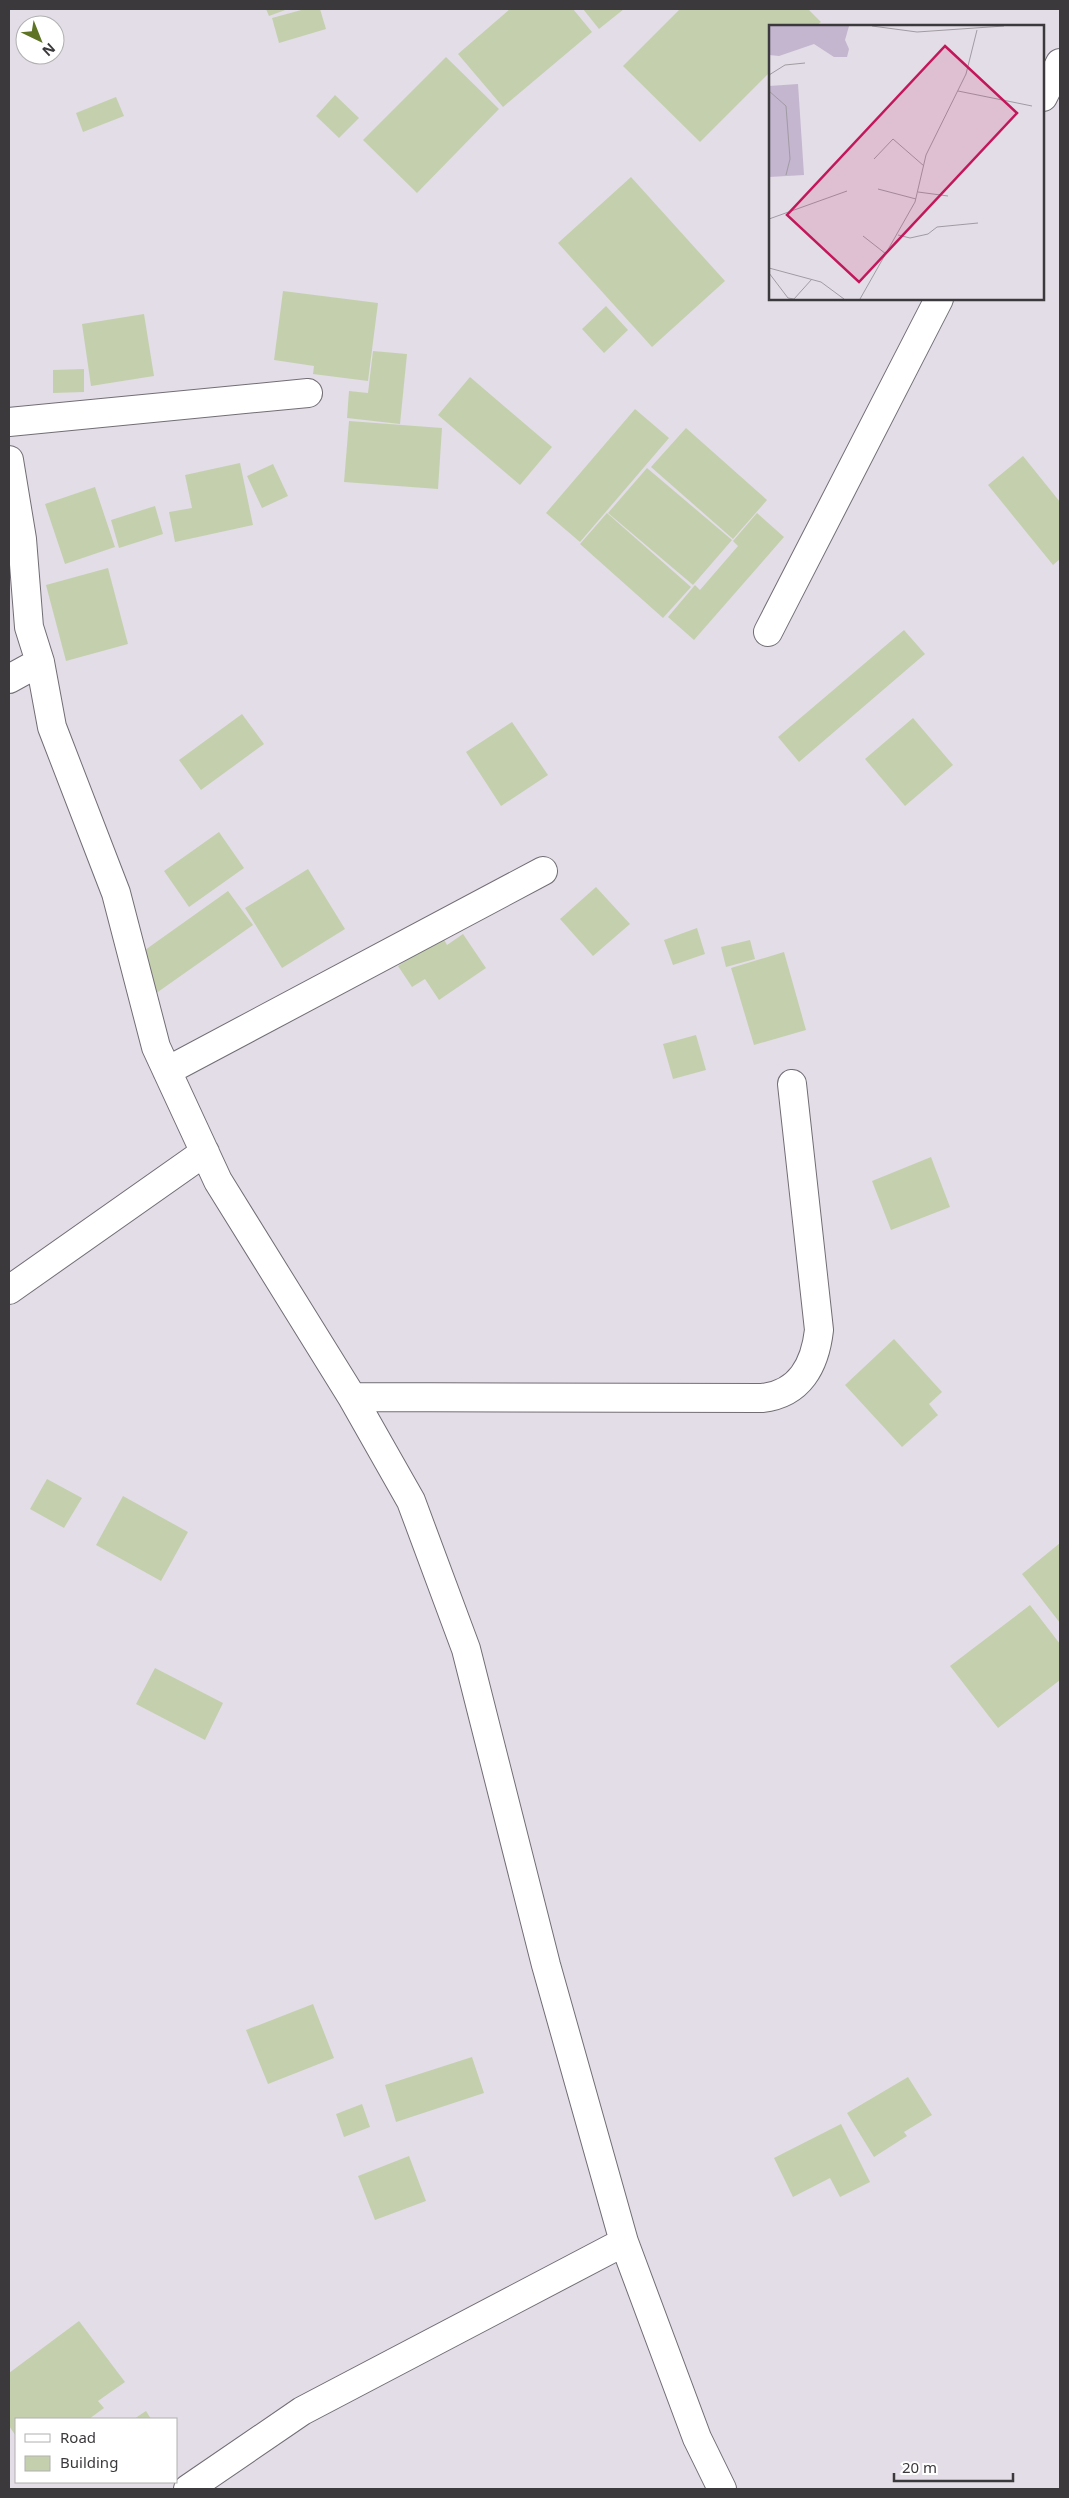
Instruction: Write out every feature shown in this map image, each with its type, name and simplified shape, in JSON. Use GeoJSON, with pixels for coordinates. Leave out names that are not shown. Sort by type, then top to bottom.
{"type":"FeatureCollection","features":[{"type":"Feature","properties":{"kind":"street"},"geometry":{"type":"LineString","coordinates":[[1044,95],[1060,63]]}},
{"type":"Feature","properties":{"kind":"street"},"geometry":{"type":"LineString","coordinates":[[768,632],[938,300]]}},
{"type":"Feature","properties":{"kind":"street"},"geometry":{"type":"LineString","coordinates":[[9,422],[308,393]]}},
{"type":"Feature","properties":{"kind":"street"},"geometry":{"type":"LineString","coordinates":[[9,460],[22,539],[29,627],[40,662],[52,727],[116,893],[156,1047],[218,1181],[352,1397],[411,1501],[466,1649],[546,1965],[624,2242],[697,2438],[722,2489]]}},
{"type":"Feature","properties":{"kind":"street"},"geometry":{"type":"LineString","coordinates":[[9,679],[40,662]]}},
{"type":"Feature","properties":{"kind":"street"},"geometry":{"type":"LineString","coordinates":[[167,1072],[543,871]]}},
{"type":"Feature","properties":{"kind":"street"},"geometry":{"type":"LineString","coordinates":[[352,1397],[762,1398],[780,1396],[793,1387],[814,1357],[819,1330],[792,1084]]}},
{"type":"Feature","properties":{"kind":"street"},"geometry":{"type":"LineString","coordinates":[[9,1290],[205,1152]]}},
{"type":"Feature","properties":{"kind":"street"},"geometry":{"type":"LineString","coordinates":[[188,2489],[302,2411],[624,2242]]}},
{"type":"Feature","properties":{"kind":"building"},"geometry":{"type":"Polygon","coordinates":[[[266,9],[288,9],[269,16],[266,9]]]}},
{"type":"Feature","properties":{"kind":"building"},"geometry":{"type":"Polygon","coordinates":[[[305,9],[320,9],[326,29],[279,43],[272,18],[305,9]]]}},
{"type":"Feature","properties":{"kind":"building"},"geometry":{"type":"Polygon","coordinates":[[[510,9],[573,9],[592,32],[503,107],[458,54],[510,9]]]}},
{"type":"Feature","properties":{"kind":"building"},"geometry":{"type":"Polygon","coordinates":[[[583,9],[624,9],[599,29],[583,9]]]}},
{"type":"Feature","properties":{"kind":"building"},"geometry":{"type":"Polygon","coordinates":[[[680,9],[808,9],[821,22],[817,25],[769,25],[769,73],[700,142],[623,66],[680,9]]]}},
{"type":"Feature","properties":{"kind":"building"},"geometry":{"type":"Polygon","coordinates":[[[446,57],[499,109],[417,193],[363,140],[446,57]]]}},
{"type":"Feature","properties":{"kind":"building"},"geometry":{"type":"Polygon","coordinates":[[[335,95],[359,118],[339,138],[316,116],[335,95]]]}},
{"type":"Feature","properties":{"kind":"building"},"geometry":{"type":"Polygon","coordinates":[[[116,97],[124,116],[83,132],[76,113],[116,97]]]}},
{"type":"Feature","properties":{"kind":"building"},"geometry":{"type":"Polygon","coordinates":[[[631,177],[725,281],[652,347],[558,243],[631,177]]]}},
{"type":"Feature","properties":{"kind":"building"},"geometry":{"type":"Polygon","coordinates":[[[283,291],[378,303],[368,381],[313,374],[314,366],[274,360],[283,291]]]}},
{"type":"Feature","properties":{"kind":"building"},"geometry":{"type":"Polygon","coordinates":[[[606,306],[628,330],[604,353],[582,329],[606,306]]]}},
{"type":"Feature","properties":{"kind":"building"},"geometry":{"type":"Polygon","coordinates":[[[144,314],[154,376],[91,386],[82,324],[144,314]]]}},
{"type":"Feature","properties":{"kind":"building"},"geometry":{"type":"Polygon","coordinates":[[[373,351],[407,354],[400,424],[347,418],[349,391],[368,393],[373,351]]]}},
{"type":"Feature","properties":{"kind":"building"},"geometry":{"type":"Polygon","coordinates":[[[84,369],[84,392],[53,393],[53,370],[84,369]]]}},
{"type":"Feature","properties":{"kind":"building"},"geometry":{"type":"Polygon","coordinates":[[[470,377],[552,447],[520,485],[438,415],[470,377]]]}},
{"type":"Feature","properties":{"kind":"building"},"geometry":{"type":"Polygon","coordinates":[[[635,409],[669,438],[580,542],[546,513],[635,409]]]}},
{"type":"Feature","properties":{"kind":"building"},"geometry":{"type":"Polygon","coordinates":[[[349,421],[442,428],[438,489],[344,482],[349,421]]]}},
{"type":"Feature","properties":{"kind":"building"},"geometry":{"type":"Polygon","coordinates":[[[686,428],[767,500],[733,539],[651,467],[686,428]]]}},
{"type":"Feature","properties":{"kind":"building"},"geometry":{"type":"Polygon","coordinates":[[[1023,456],[1060,502],[1060,559],[1053,565],[988,485],[1023,456]]]}},
{"type":"Feature","properties":{"kind":"building"},"geometry":{"type":"Polygon","coordinates":[[[240,463],[253,525],[175,542],[169,512],[192,508],[185,475],[240,463]]]}},
{"type":"Feature","properties":{"kind":"building"},"geometry":{"type":"Polygon","coordinates":[[[273,464],[288,496],[262,508],[247,476],[273,464]]]}},
{"type":"Feature","properties":{"kind":"building"},"geometry":{"type":"Polygon","coordinates":[[[647,468],[732,540],[693,585],[608,513],[647,468]]]}},
{"type":"Feature","properties":{"kind":"building"},"geometry":{"type":"Polygon","coordinates":[[[95,487],[115,547],[65,564],[45,504],[95,487]]]}},
{"type":"Feature","properties":{"kind":"building"},"geometry":{"type":"Polygon","coordinates":[[[155,506],[163,534],[119,548],[111,520],[155,506]]]}},
{"type":"Feature","properties":{"kind":"building"},"geometry":{"type":"Polygon","coordinates":[[[607,513],[691,587],[663,618],[580,544],[607,513]]]}},
{"type":"Feature","properties":{"kind":"building"},"geometry":{"type":"Polygon","coordinates":[[[757,513],[784,537],[694,640],[668,617],[695,585],[700,590],[738,546],[733,541],[757,513]]]}},
{"type":"Feature","properties":{"kind":"building"},"geometry":{"type":"Polygon","coordinates":[[[108,568],[128,644],[66,661],[46,585],[108,568]]]}},
{"type":"Feature","properties":{"kind":"building"},"geometry":{"type":"Polygon","coordinates":[[[904,630],[925,654],[799,762],[778,737],[904,630]]]}},
{"type":"Feature","properties":{"kind":"building"},"geometry":{"type":"Polygon","coordinates":[[[242,714],[264,744],[201,790],[179,760],[242,714]]]}},
{"type":"Feature","properties":{"kind":"building"},"geometry":{"type":"Polygon","coordinates":[[[913,718],[953,765],[905,806],[865,759],[913,718]]]}},
{"type":"Feature","properties":{"kind":"building"},"geometry":{"type":"Polygon","coordinates":[[[512,722],[548,775],[501,806],[466,752],[512,722]]]}},
{"type":"Feature","properties":{"kind":"building"},"geometry":{"type":"Polygon","coordinates":[[[219,832],[244,868],[189,907],[164,871],[219,832]]]}},
{"type":"Feature","properties":{"kind":"building"},"geometry":{"type":"Polygon","coordinates":[[[308,869],[345,929],[282,968],[245,908],[308,869]]]}},
{"type":"Feature","properties":{"kind":"building"},"geometry":{"type":"Polygon","coordinates":[[[596,887],[630,924],[593,956],[560,919],[596,887]]]}},
{"type":"Feature","properties":{"kind":"building"},"geometry":{"type":"Polygon","coordinates":[[[228,891],[253,925],[155,994],[131,960],[228,891]]]}},
{"type":"Feature","properties":{"kind":"building"},"geometry":{"type":"Polygon","coordinates":[[[697,928],[705,954],[673,965],[664,940],[697,928]]]}},
{"type":"Feature","properties":{"kind":"building"},"geometry":{"type":"Polygon","coordinates":[[[463,934],[486,968],[439,1000],[425,979],[412,987],[398,966],[442,936],[447,945],[463,934]]]}},
{"type":"Feature","properties":{"kind":"building"},"geometry":{"type":"Polygon","coordinates":[[[750,940],[755,959],[726,967],[721,947],[750,940]]]}},
{"type":"Feature","properties":{"kind":"building"},"geometry":{"type":"Polygon","coordinates":[[[784,952],[806,1030],[754,1045],[731,968],[784,952]]]}},
{"type":"Feature","properties":{"kind":"building"},"geometry":{"type":"Polygon","coordinates":[[[696,1035],[706,1070],[673,1079],[663,1044],[696,1035]]]}},
{"type":"Feature","properties":{"kind":"building"},"geometry":{"type":"Polygon","coordinates":[[[931,1157],[950,1207],[891,1230],[872,1181],[931,1157]]]}},
{"type":"Feature","properties":{"kind":"building"},"geometry":{"type":"Polygon","coordinates":[[[894,1339],[942,1392],[929,1404],[938,1415],[902,1447],[845,1385],[894,1339]]]}},
{"type":"Feature","properties":{"kind":"building"},"geometry":{"type":"Polygon","coordinates":[[[47,1479],[82,1498],[64,1528],[30,1509],[47,1479]]]}},
{"type":"Feature","properties":{"kind":"building"},"geometry":{"type":"Polygon","coordinates":[[[123,1496],[188,1532],[161,1581],[96,1545],[123,1496]]]}},
{"type":"Feature","properties":{"kind":"building"},"geometry":{"type":"Polygon","coordinates":[[[1060,1543],[1060,1623],[1022,1574],[1060,1543]]]}},
{"type":"Feature","properties":{"kind":"building"},"geometry":{"type":"Polygon","coordinates":[[[1030,1605],[1060,1644],[1060,1680],[998,1728],[950,1666],[1030,1605]]]}},
{"type":"Feature","properties":{"kind":"building"},"geometry":{"type":"Polygon","coordinates":[[[155,1668],[223,1703],[205,1740],[136,1704],[155,1668]]]}},
{"type":"Feature","properties":{"kind":"building"},"geometry":{"type":"Polygon","coordinates":[[[313,2004],[334,2058],[268,2084],[246,2030],[313,2004]]]}},
{"type":"Feature","properties":{"kind":"building"},"geometry":{"type":"Polygon","coordinates":[[[472,2057],[484,2093],[396,2122],[385,2085],[472,2057]]]}},
{"type":"Feature","properties":{"kind":"building"},"geometry":{"type":"Polygon","coordinates":[[[908,2077],[932,2115],[904,2132],[907,2136],[874,2157],[847,2113],[908,2077]]]}},
{"type":"Feature","properties":{"kind":"building"},"geometry":{"type":"Polygon","coordinates":[[[362,2104],[370,2127],[344,2137],[336,2114],[362,2104]]]}},
{"type":"Feature","properties":{"kind":"building"},"geometry":{"type":"Polygon","coordinates":[[[841,2124],[870,2182],[840,2197],[830,2178],[793,2197],[774,2158],[841,2124]]]}},
{"type":"Feature","properties":{"kind":"building"},"geometry":{"type":"Polygon","coordinates":[[[409,2156],[426,2201],[375,2220],[358,2176],[409,2156]]]}},
{"type":"Feature","properties":{"kind":"building"},"geometry":{"type":"Polygon","coordinates":[[[79,2321],[125,2382],[98,2401],[104,2408],[90,2418],[15,2418],[15,2435],[9,2426],[9,2373],[79,2321]]]}},
{"type":"Feature","properties":{"kind":"building"},"geometry":{"type":"Polygon","coordinates":[[[146,2411],[150,2418],[136,2418],[146,2411]]]}}]}
